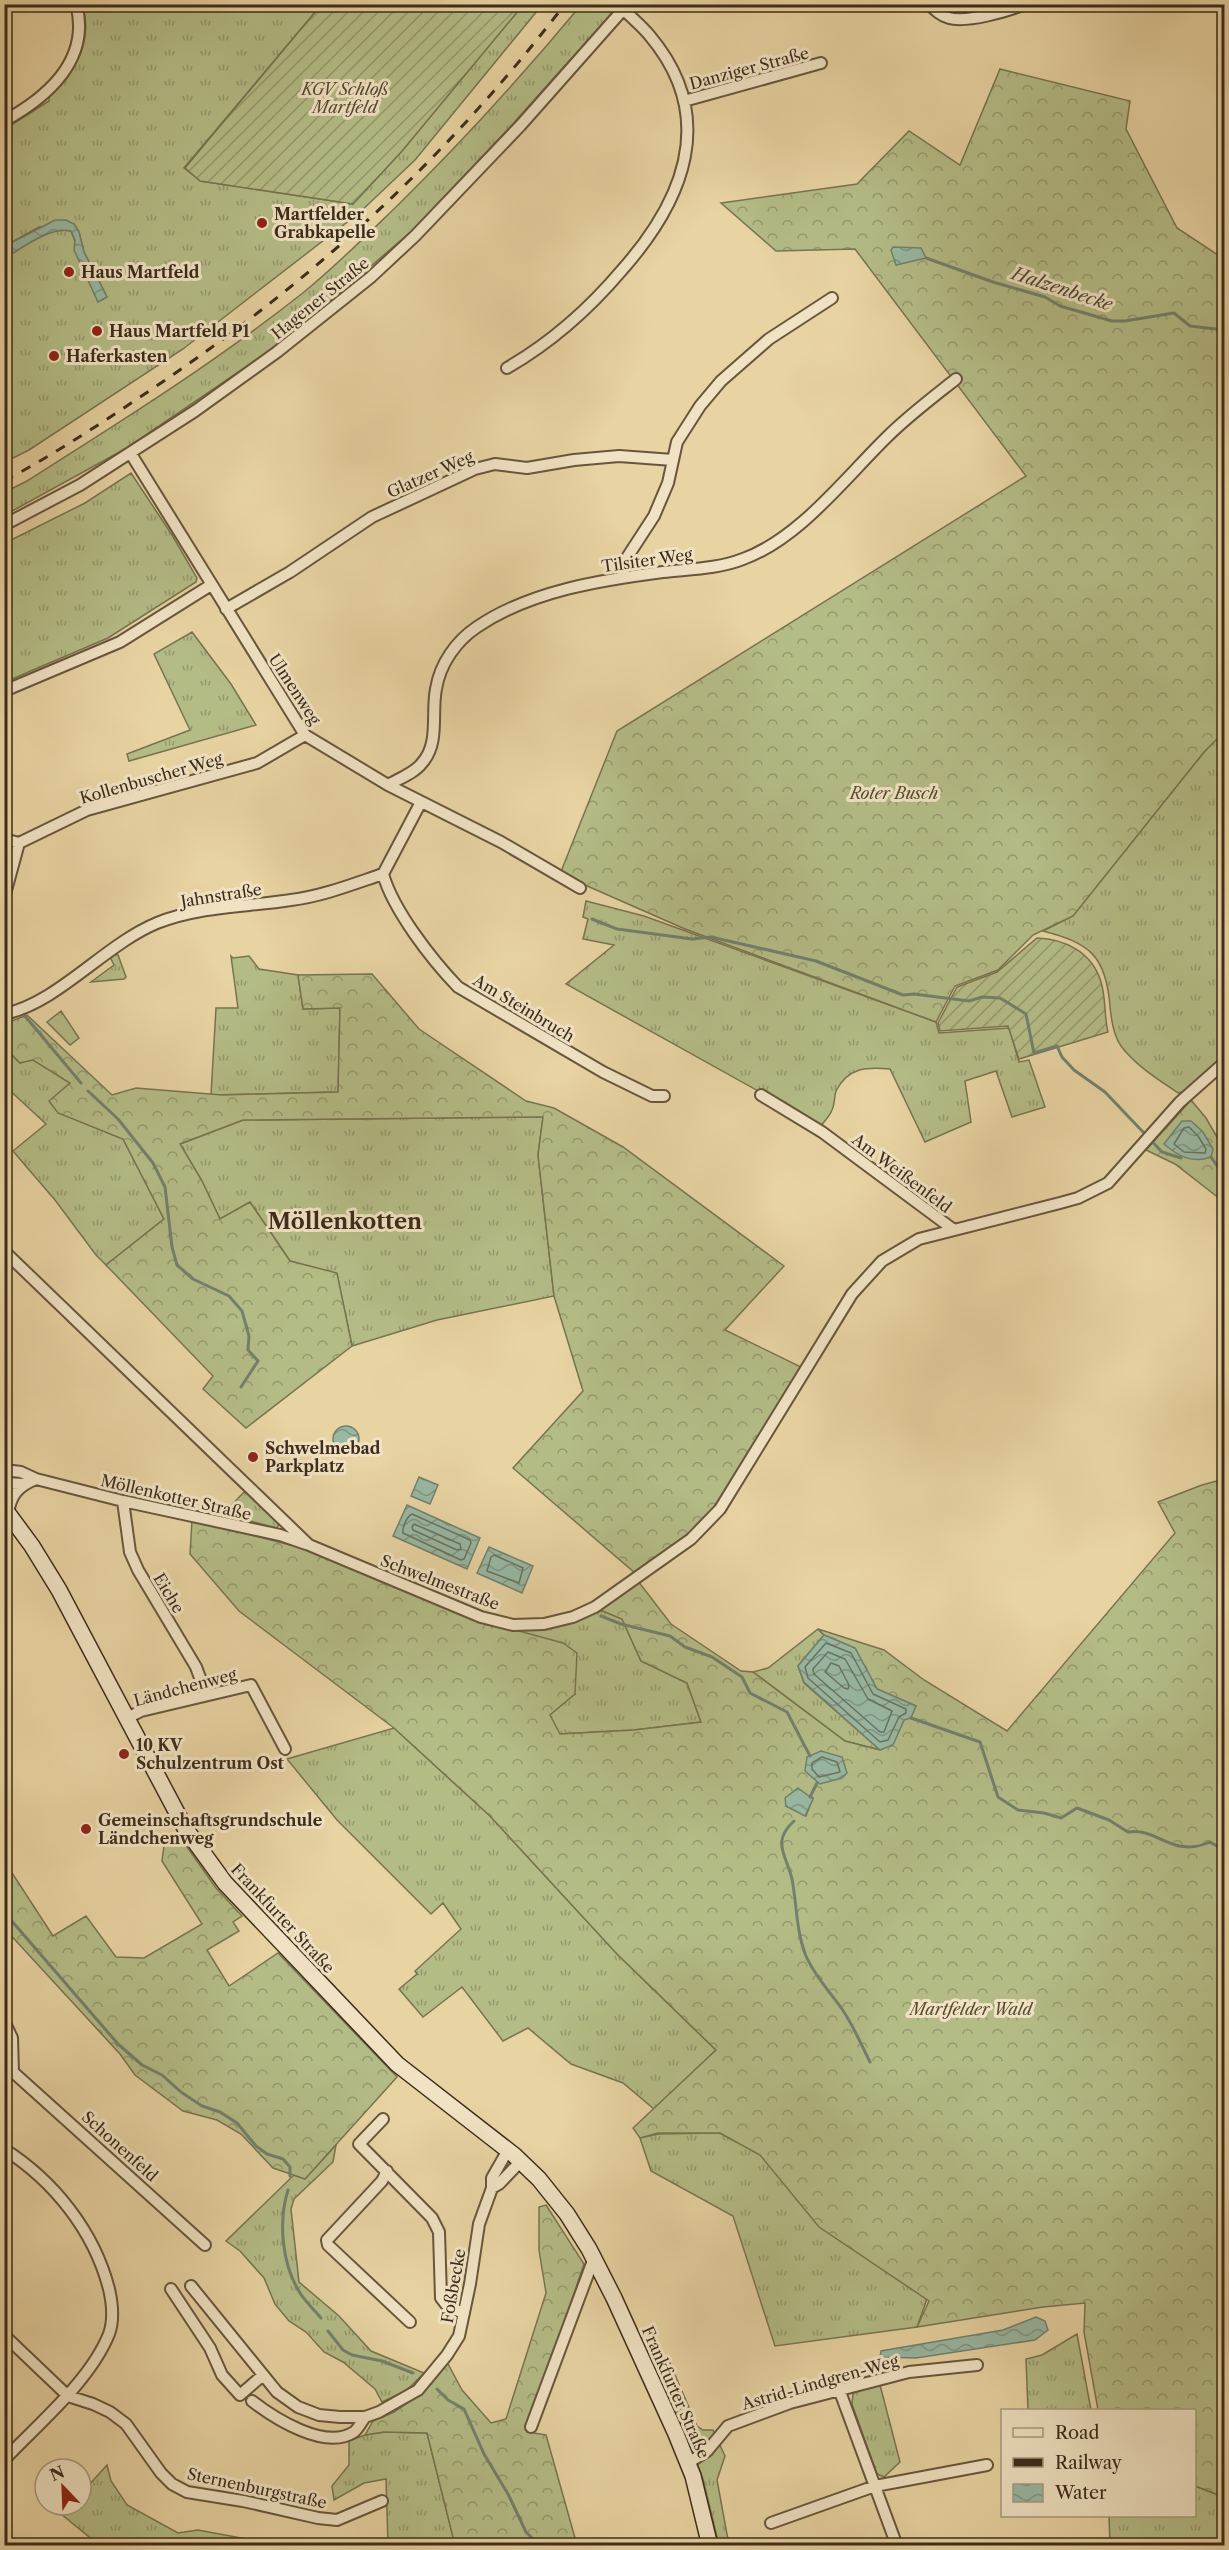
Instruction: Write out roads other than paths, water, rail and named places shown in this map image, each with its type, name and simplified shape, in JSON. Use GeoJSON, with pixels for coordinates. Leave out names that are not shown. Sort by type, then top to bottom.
{"type":"FeatureCollection","features":[{"type":"Feature","properties":{"kind":"main road","name":"Frankfurter Straße"},"geometry":{"type":"LineString","coordinates":[[6,1511],[32,1546],[59,1590],[185,1828],[204,1857],[236,1897],[397,2064],[508,2150],[567,2214],[594,2258],[688,2463],[710,2546]]}},
{"type":"Feature","properties":{"kind":"street"},"geometry":{"type":"LineString","coordinates":[[4,121],[52,88],[63,75],[77,46],[80,29],[76,4]]}},
{"type":"Feature","properties":{"kind":"street"},"geometry":{"type":"LineString","coordinates":[[929,4],[949,18],[959,19],[999,13],[1025,4]]}},
{"type":"Feature","properties":{"kind":"street"},"geometry":{"type":"LineString","coordinates":[[507,368],[558,334],[598,298],[637,254],[674,196],[685,163],[688,129],[684,101],[667,59],[626,7]]}},
{"type":"Feature","properties":{"kind":"street","name":"Hagener Straße"},"geometry":{"type":"LineString","coordinates":[[4,525],[80,485],[131,454],[243,378],[371,277],[416,236],[520,126],[626,7]]}},
{"type":"Feature","properties":{"kind":"street","name":"Danziger Straße"},"geometry":{"type":"LineString","coordinates":[[684,101],[821,63]]}},
{"type":"Feature","properties":{"kind":"street"},"geometry":{"type":"LineString","coordinates":[[621,578],[628,556],[654,516],[668,483],[677,442],[700,406],[722,381],[769,339],[832,298]]}},
{"type":"Feature","properties":{"kind":"street","name":"Tilsiter Weg"},"geometry":{"type":"LineString","coordinates":[[388,785],[421,765],[429,754],[434,733],[436,689],[440,674],[454,649],[466,635],[491,619],[544,596],[575,586],[720,565],[762,552],[799,524],[911,414],[956,379]]}},
{"type":"Feature","properties":{"kind":"street","name":"Ulmenweg"},"geometry":{"type":"LineString","coordinates":[[131,454],[305,735],[388,785],[501,842],[580,888]]}},
{"type":"Feature","properties":{"kind":"street","name":"Glatzer Weg"},"geometry":{"type":"LineString","coordinates":[[226,609],[290,572],[372,517],[475,469],[495,464],[527,468],[574,460],[619,456],[673,460]]}},
{"type":"Feature","properties":{"kind":"street"},"geometry":{"type":"LineString","coordinates":[[4,691],[120,642],[211,585]]}},
{"type":"Feature","properties":{"kind":"street","name":"Kollenbuscher Weg"},"geometry":{"type":"LineString","coordinates":[[19,843],[87,810],[257,763],[305,735]]}},
{"type":"Feature","properties":{"kind":"street"},"geometry":{"type":"LineString","coordinates":[[383,874],[421,802]]}},
{"type":"Feature","properties":{"kind":"street"},"geometry":{"type":"LineString","coordinates":[[4,839],[19,843],[4,898]]}},
{"type":"Feature","properties":{"kind":"street","name":"Jahnstraße"},"geometry":{"type":"LineString","coordinates":[[4,1014],[60,988],[105,953],[157,923],[208,910],[323,894],[383,874]]}},
{"type":"Feature","properties":{"kind":"street","name":"Am Steinbruch"},"geometry":{"type":"LineString","coordinates":[[383,874],[387,889],[396,906],[440,967],[458,987],[603,1072],[652,1096],[664,1096]]}},
{"type":"Feature","properties":{"kind":"street","name":"Am Weißenfeld"},"geometry":{"type":"LineString","coordinates":[[761,1095],[822,1132],[954,1230],[1078,1198],[1108,1184],[1180,1102],[1224,1063]]}},
{"type":"Feature","properties":{"kind":"street","name":"Schwelmestraße"},"geometry":{"type":"LineString","coordinates":[[4,1251],[309,1545],[464,1611],[513,1624],[543,1624],[573,1617],[588,1610],[691,1539],[720,1509],[852,1294],[882,1261],[919,1239],[954,1230]]}},
{"type":"Feature","properties":{"kind":"street","name":"Möllenkotter Straße"},"geometry":{"type":"LineString","coordinates":[[4,1470],[21,1472],[36,1479],[123,1501],[239,1526],[309,1545]]}},
{"type":"Feature","properties":{"kind":"street"},"geometry":{"type":"LineString","coordinates":[[6,1511],[17,1490],[36,1479]]}},
{"type":"Feature","properties":{"kind":"street"},"geometry":{"type":"LineString","coordinates":[[4,1483],[24,1484]]}},
{"type":"Feature","properties":{"kind":"street","name":"Eiche"},"geometry":{"type":"LineString","coordinates":[[123,1501],[130,1552],[138,1570],[196,1667],[206,1694]]}},
{"type":"Feature","properties":{"kind":"street","name":"Ländchenweg"},"geometry":{"type":"LineString","coordinates":[[126,1718],[141,1711],[251,1685],[285,1749]]}},
{"type":"Feature","properties":{"kind":"street","name":"Schonenfeld"},"geometry":{"type":"LineString","coordinates":[[4,2021],[12,2038],[13,2072],[205,2245]]}},
{"type":"Feature","properties":{"kind":"street"},"geometry":{"type":"LineString","coordinates":[[383,2119],[359,2144],[432,2218],[439,2232],[441,2298],[448,2307],[464,2313]]}},
{"type":"Feature","properties":{"kind":"street"},"geometry":{"type":"LineString","coordinates":[[4,2149],[51,2187],[90,2238],[111,2298],[110,2333],[87,2368],[68,2396],[4,2460]]}},
{"type":"Feature","properties":{"kind":"street","name":"Foßbecke"},"geometry":{"type":"LineString","coordinates":[[191,2286],[278,2392],[298,2407],[319,2415],[364,2417],[379,2412],[418,2390],[454,2345],[464,2313],[480,2224],[492,2188],[492,2178],[508,2150]]}},
{"type":"Feature","properties":{"kind":"street","name":"Foßbecke"},"geometry":{"type":"LineString","coordinates":[[492,2188],[500,2184],[520,2161]]}},
{"type":"Feature","properties":{"kind":"street"},"geometry":{"type":"LineString","coordinates":[[387,2171],[382,2181],[327,2240],[328,2246],[410,2322]]}},
{"type":"Feature","properties":{"kind":"street"},"geometry":{"type":"LineString","coordinates":[[531,2427],[594,2258]]}},
{"type":"Feature","properties":{"kind":"street"},"geometry":{"type":"LineString","coordinates":[[171,2289],[210,2348],[222,2375],[240,2395],[263,2375]]}},
{"type":"Feature","properties":{"kind":"street","name":"Sternenburgstraße"},"geometry":{"type":"LineString","coordinates":[[4,2335],[68,2396],[110,2412],[126,2424],[161,2473],[172,2484],[187,2492],[337,2520],[382,2501]]}},
{"type":"Feature","properties":{"kind":"street","name":"Astrid-Lindgren-Weg"},"geometry":{"type":"LineString","coordinates":[[688,2463],[707,2451],[728,2426],[790,2403],[909,2372],[977,2365]]}},
{"type":"Feature","properties":{"kind":"street"},"geometry":{"type":"LineString","coordinates":[[839,2389],[897,2546]]}},
{"type":"Feature","properties":{"kind":"street","name":"Foßbecke"},"geometry":{"type":"LineString","coordinates":[[252,2401],[276,2420],[313,2434],[335,2438],[354,2432],[364,2417]]}},
{"type":"Feature","properties":{"kind":"street"},"geometry":{"type":"LineString","coordinates":[[771,2523],[875,2486],[987,2465]]}},
{"type":"Feature","properties":{"kind":"street"},"geometry":{"type":"LineString","coordinates":[[4,2539],[13,2546]]}},
{"type":"Feature","properties":{"kind":"water"},"geometry":{"type":"Polygon","coordinates":[[[55,220],[66,220],[74,224],[79,232],[84,252],[107,297],[98,302],[74,250],[75,240],[71,231],[63,230],[45,235],[5,258],[5,246],[55,220]]]}},
{"type":"Feature","properties":{"kind":"water"},"geometry":{"type":"Polygon","coordinates":[[[893,247],[921,248],[926,258],[896,265],[891,250],[893,247]]]}},
{"type":"Feature","properties":{"kind":"water"},"geometry":{"type":"Polygon","coordinates":[[[1182,1121],[1191,1121],[1203,1132],[1213,1149],[1211,1157],[1198,1160],[1186,1158],[1164,1144],[1182,1121]]]}},
{"type":"Feature","properties":{"kind":"water"},"geometry":{"type":"Polygon","coordinates":[[[346,1426],[355,1430],[359,1439],[355,1448],[346,1452],[337,1448],[333,1439],[337,1430],[346,1426]]]}},
{"type":"Feature","properties":{"kind":"water"},"geometry":{"type":"Polygon","coordinates":[[[419,1477],[438,1485],[430,1504],[411,1496],[419,1477]]]}},
{"type":"Feature","properties":{"kind":"water"},"geometry":{"type":"Polygon","coordinates":[[[407,1505],[480,1538],[467,1569],[393,1536],[407,1505]]]}},
{"type":"Feature","properties":{"kind":"water"},"geometry":{"type":"Polygon","coordinates":[[[489,1547],[533,1566],[522,1593],[477,1573],[489,1547]]]}},
{"type":"Feature","properties":{"kind":"water"},"geometry":{"type":"Polygon","coordinates":[[[824,1635],[855,1648],[877,1689],[916,1706],[911,1718],[904,1720],[893,1745],[880,1750],[804,1682],[798,1666],[824,1635]]]}},
{"type":"Feature","properties":{"kind":"water"},"geometry":{"type":"Polygon","coordinates":[[[821,1751],[842,1757],[847,1773],[842,1778],[820,1784],[805,1771],[807,1757],[821,1751]]]}},
{"type":"Feature","properties":{"kind":"water"},"geometry":{"type":"Polygon","coordinates":[[[798,1788],[813,1799],[805,1816],[786,1806],[785,1798],[798,1788]]]}},
{"type":"Feature","properties":{"kind":"water"},"geometry":{"type":"Polygon","coordinates":[[[1036,2317],[1045,2321],[1048,2330],[1035,2340],[916,2358],[880,2357],[881,2351],[1003,2330],[1036,2317]]]}},
{"type":"Feature","properties":{"kind":"waterway","name":"Halzenbecke"},"geometry":{"type":"LineString","coordinates":[[926,258],[993,282],[1045,297],[1060,306],[1112,321],[1174,313],[1190,326],[1224,330]]}},
{"type":"Feature","properties":{"kind":"waterway"},"geometry":{"type":"LineString","coordinates":[[592,919],[617,929],[692,939],[711,937],[816,961],[903,995],[914,994],[969,1001],[982,997],[1000,998],[1026,1014],[1034,1053],[1057,1046],[1062,1057],[1074,1070],[1105,1092],[1162,1152],[1181,1158]]}},
{"type":"Feature","properties":{"kind":"waterway"},"geometry":{"type":"LineString","coordinates":[[25,1016],[81,1083]]}},
{"type":"Feature","properties":{"kind":"waterway"},"geometry":{"type":"LineString","coordinates":[[88,1091],[118,1119],[153,1163],[165,1187],[172,1247],[177,1265],[193,1279],[229,1296],[242,1311],[249,1336],[248,1350],[258,1361],[241,1387]]}},
{"type":"Feature","properties":{"kind":"waterway"},"geometry":{"type":"LineString","coordinates":[[1211,1157],[1224,1176]]}},
{"type":"Feature","properties":{"kind":"waterway"},"geometry":{"type":"LineString","coordinates":[[601,1616],[621,1624],[670,1636],[685,1647],[712,1657],[742,1677],[750,1693],[787,1712],[810,1756]]}},
{"type":"Feature","properties":{"kind":"waterway"},"geometry":{"type":"LineString","coordinates":[[911,1718],[980,1742],[998,1797],[1018,1810],[1044,1813],[1061,1818],[1077,1808],[1109,1820],[1128,1832],[1148,1834],[1185,1847],[1210,1842],[1224,1850]]}},
{"type":"Feature","properties":{"kind":"waterway"},"geometry":{"type":"LineString","coordinates":[[810,1797],[817,1783]]}},
{"type":"Feature","properties":{"kind":"waterway"},"geometry":{"type":"LineString","coordinates":[[794,1821],[783,1835],[782,1848],[792,1879],[798,1928],[803,1947],[813,1970],[842,2009],[870,2062]]}},
{"type":"Feature","properties":{"kind":"waterway"},"geometry":{"type":"LineString","coordinates":[[4,1912],[118,2044],[142,2065],[162,2075],[202,2106],[220,2112],[237,2123],[256,2146],[267,2154],[283,2159],[290,2167],[290,2176]]}},
{"type":"Feature","properties":{"kind":"waterway"},"geometry":{"type":"LineString","coordinates":[[288,2190],[283,2229],[289,2270],[300,2293],[321,2318]]}},
{"type":"Feature","properties":{"kind":"waterway"},"geometry":{"type":"LineString","coordinates":[[328,2331],[343,2350],[352,2355],[382,2361],[413,2373]]}},
{"type":"Feature","properties":{"kind":"waterway"},"geometry":{"type":"LineString","coordinates":[[437,2389],[448,2400],[464,2409],[484,2454],[508,2494],[526,2532],[546,2546]]}},
{"type":"Feature","properties":{"kind":"railway"},"geometry":{"type":"LineString","coordinates":[[4,481],[62,448],[155,387],[214,346],[324,259],[426,164],[474,113],[565,4]]}},
{"type":"Feature","properties":{"kind":"place","name":"Martfelder Grabkapelle"},"geometry":{"type":"Point","coordinates":[262,223]}},
{"type":"Feature","properties":{"kind":"place","name":"Haus Martfeld"},"geometry":{"type":"Point","coordinates":[69,272]}},
{"type":"Feature","properties":{"kind":"place","name":"Haus Martfeld P1"},"geometry":{"type":"Point","coordinates":[97,331]}},
{"type":"Feature","properties":{"kind":"place","name":"Haferkasten"},"geometry":{"type":"Point","coordinates":[54,356]}},
{"type":"Feature","properties":{"kind":"place","name":"Schwelmebad Parkplatz"},"geometry":{"type":"Point","coordinates":[253,1457]}},
{"type":"Feature","properties":{"kind":"place","name":"10 KV Schulzentrum Ost"},"geometry":{"type":"Point","coordinates":[124,1754]}},
{"type":"Feature","properties":{"kind":"place","name":"Gemeinschaftsgrundschule Ländchenweg"},"geometry":{"type":"Point","coordinates":[86,1829]}},
{"type":"Feature","properties":{"kind":"district","name":"Möllenkotten"},"geometry":{"type":"Point","coordinates":[345,1221]}},
{"type":"Feature","properties":{"kind":"park label","name":"KGV Schloß Martfeld"},"geometry":{"type":"Point","coordinates":[345,98]}},
{"type":"Feature","properties":{"kind":"park label","name":"Roter Busch"},"geometry":{"type":"Point","coordinates":[894,793]}},
{"type":"Feature","properties":{"kind":"park label","name":"Martfelder Wald"},"geometry":{"type":"Point","coordinates":[971,2009]}}]}
